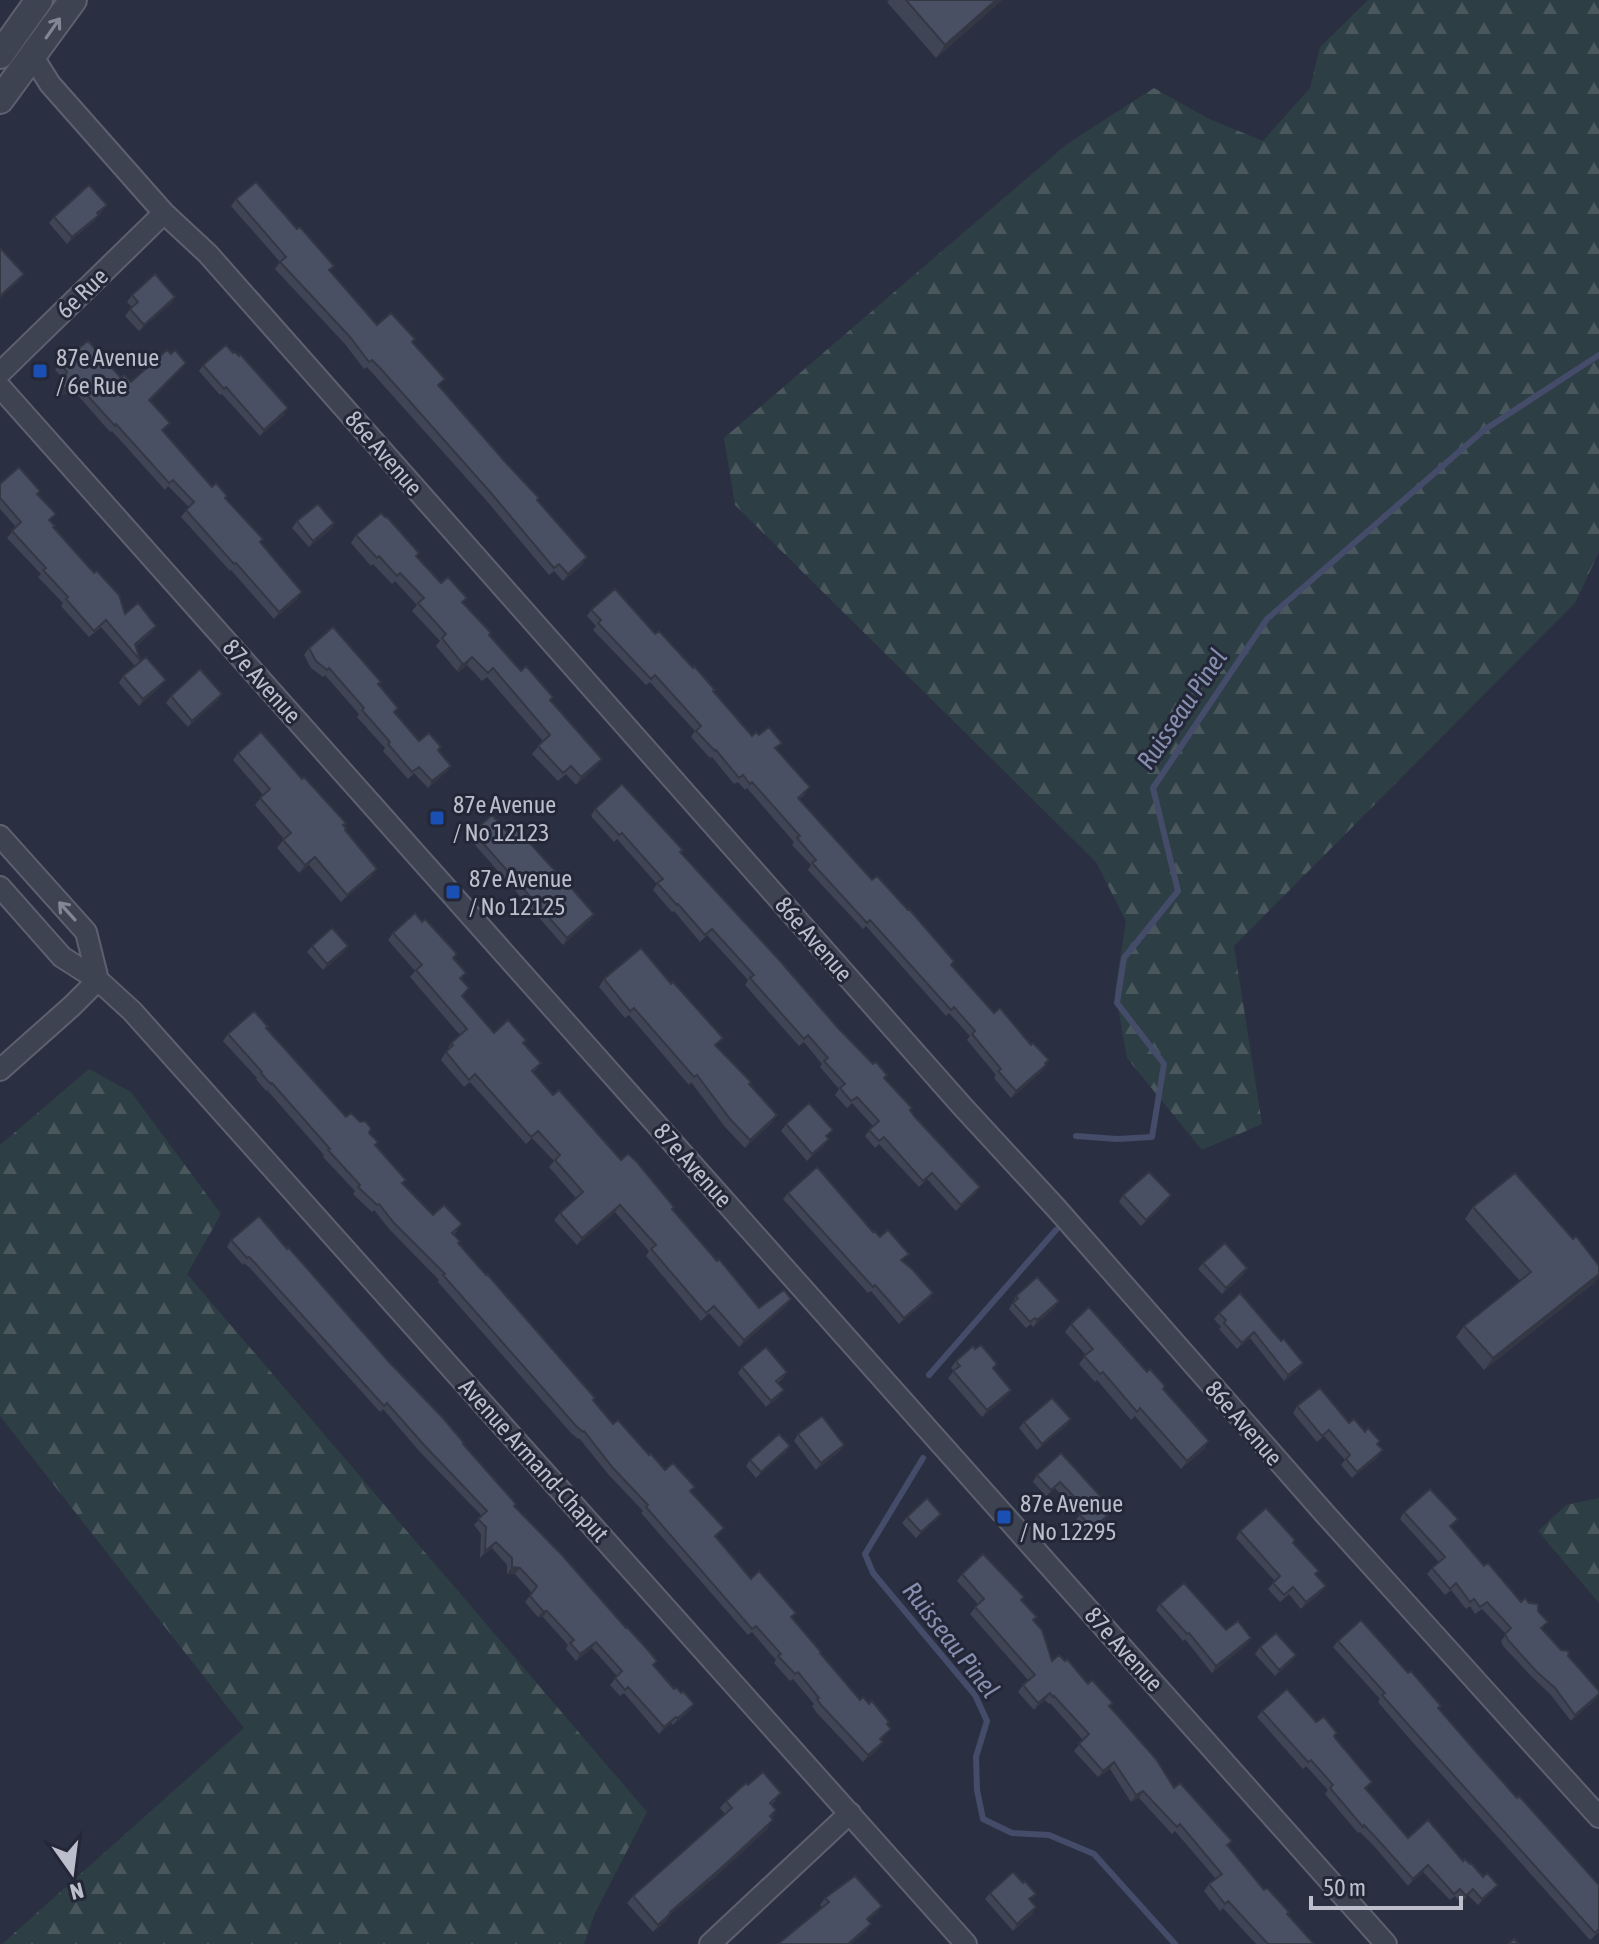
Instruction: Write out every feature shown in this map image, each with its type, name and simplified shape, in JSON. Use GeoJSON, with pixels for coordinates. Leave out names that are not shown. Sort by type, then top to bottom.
{"type":"FeatureCollection","features":[{"type":"Feature","properties":{"kind":"street"},"geometry":{"type":"LineString","coordinates":[[0,55],[39,0]]}},
{"type":"Feature","properties":{"kind":"street"},"geometry":{"type":"LineString","coordinates":[[0,100],[73,0]]}},
{"type":"Feature","properties":{"kind":"street","name":"86e Avenue"},"geometry":{"type":"LineString","coordinates":[[33,57],[50,84],[164,213],[208,254],[941,1082],[1599,1817]]}},
{"type":"Feature","properties":{"kind":"street","name":"6e Rue"},"geometry":{"type":"LineString","coordinates":[[0,373],[164,213]]}},
{"type":"Feature","properties":{"kind":"street","name":"87e Avenue"},"geometry":{"type":"LineString","coordinates":[[0,387],[1386,1944]]}},
{"type":"Feature","properties":{"kind":"street"},"geometry":{"type":"LineString","coordinates":[[0,836],[86,932],[98,980],[0,1070]]}},
{"type":"Feature","properties":{"kind":"street","name":"Avenue Armand-Chaput"},"geometry":{"type":"LineString","coordinates":[[0,887],[62,957],[98,980],[142,1022],[966,1944]]}},
{"type":"Feature","properties":{"kind":"street"},"geometry":{"type":"LineString","coordinates":[[710,1944],[850,1813]]}},
{"type":"Feature","properties":{"kind":"green space"},"geometry":{"type":"Polygon","coordinates":[[[1368,0],[1599,0],[1599,552],[1575,603],[1234,946],[1262,1124],[1202,1150],[1127,1058],[1115,991],[1126,921],[1096,862],[735,505],[724,438],[1067,144],[1154,88],[1209,119],[1263,141],[1310,88],[1320,47],[1368,0]]]}},
{"type":"Feature","properties":{"kind":"green space"},"geometry":{"type":"Polygon","coordinates":[[[89,1069],[131,1092],[221,1214],[187,1274],[647,1812],[595,1913],[584,1944],[2,1944],[244,1728],[0,1416],[0,1145],[89,1069]]]}},
{"type":"Feature","properties":{"kind":"green space"},"geometry":{"type":"Polygon","coordinates":[[[1599,1498],[1599,1603],[1538,1531],[1566,1505],[1599,1498]]]}},
{"type":"Feature","properties":{"kind":"building"},"geometry":{"type":"Polygon","coordinates":[[[906,0],[996,0],[945,45],[906,0]]]}},
{"type":"Feature","properties":{"kind":"building"},"geometry":{"type":"Polygon","coordinates":[[[256,182],[334,266],[329,270],[377,325],[391,313],[415,339],[412,342],[445,379],[438,385],[587,557],[568,574],[559,564],[554,568],[381,369],[372,360],[369,362],[350,337],[280,262],[286,257],[236,199],[256,182]]]}},
{"type":"Feature","properties":{"kind":"building"},"geometry":{"type":"Polygon","coordinates":[[[89,185],[107,205],[72,237],[54,217],[89,185]]]}},
{"type":"Feature","properties":{"kind":"building"},"geometry":{"type":"Polygon","coordinates":[[[0,248],[24,274],[0,296],[0,248]]]}},
{"type":"Feature","properties":{"kind":"building"},"geometry":{"type":"Polygon","coordinates":[[[155,274],[175,297],[144,325],[130,309],[138,302],[132,295],[155,274]]]}},
{"type":"Feature","properties":{"kind":"building"},"geometry":{"type":"Polygon","coordinates":[[[88,341],[121,378],[124,375],[131,382],[167,350],[171,354],[175,350],[186,363],[149,400],[170,423],[162,430],[212,487],[216,483],[302,592],[279,612],[186,510],[194,502],[173,480],[169,483],[79,386],[59,389],[67,372],[60,363],[88,341]]]}},
{"type":"Feature","properties":{"kind":"building"},"geometry":{"type":"Polygon","coordinates":[[[226,345],[233,353],[240,354],[288,408],[264,430],[203,365],[226,345]]]}},
{"type":"Feature","properties":{"kind":"building"},"geometry":{"type":"Polygon","coordinates":[[[19,467],[40,491],[37,494],[56,514],[49,520],[53,527],[94,573],[97,571],[119,595],[125,614],[138,603],[156,626],[135,644],[140,660],[106,620],[94,631],[43,570],[46,568],[12,531],[21,522],[0,498],[0,484],[19,467]]]}},
{"type":"Feature","properties":{"kind":"building"},"geometry":{"type":"Polygon","coordinates":[[[318,504],[334,523],[313,541],[297,521],[318,504]]]}},
{"type":"Feature","properties":{"kind":"building"},"geometry":{"type":"Polygon","coordinates":[[[381,513],[419,553],[416,556],[441,583],[448,577],[467,598],[462,602],[491,633],[489,635],[521,671],[526,666],[553,697],[550,700],[602,759],[581,777],[571,766],[563,773],[538,746],[550,735],[493,668],[488,673],[472,657],[462,663],[442,638],[446,634],[418,603],[424,598],[400,573],[397,576],[379,556],[377,558],[356,535],[381,513]]]}},
{"type":"Feature","properties":{"kind":"building"},"geometry":{"type":"Polygon","coordinates":[[[615,589],[655,634],[659,631],[694,666],[752,736],[769,727],[782,743],[775,748],[810,787],[798,798],[872,880],[877,876],[909,909],[954,961],[951,965],[994,1013],[1000,1008],[1031,1045],[1033,1043],[1049,1060],[1016,1091],[972,1034],[975,1031],[954,1007],[951,1010],[870,920],[867,923],[812,863],[816,860],[797,838],[800,836],[752,782],[750,784],[743,775],[739,778],[696,731],[701,726],[655,675],[651,679],[598,623],[601,620],[591,610],[615,589]]]}},
{"type":"Feature","properties":{"kind":"building"},"geometry":{"type":"Polygon","coordinates":[[[333,627],[381,682],[378,684],[398,708],[394,712],[419,741],[429,733],[441,747],[438,750],[451,766],[432,781],[419,767],[412,772],[362,710],[364,708],[329,668],[327,670],[316,661],[309,648],[333,627]]]}},
{"type":"Feature","properties":{"kind":"building"},"geometry":{"type":"Polygon","coordinates":[[[146,657],[166,680],[143,699],[123,676],[146,657]]]}},
{"type":"Feature","properties":{"kind":"building"},"geometry":{"type":"Polygon","coordinates":[[[200,669],[222,694],[192,721],[171,696],[200,669]]]}},
{"type":"Feature","properties":{"kind":"building"},"geometry":{"type":"Polygon","coordinates":[[[261,732],[346,823],[343,825],[345,830],[377,869],[347,895],[315,857],[305,865],[283,840],[291,833],[260,798],[270,789],[238,753],[261,732]]]}},
{"type":"Feature","properties":{"kind":"building"},"geometry":{"type":"Polygon","coordinates":[[[622,784],[838,1028],[873,1064],[876,1062],[887,1075],[884,1078],[912,1108],[910,1110],[915,1117],[980,1187],[961,1205],[932,1173],[923,1181],[884,1137],[879,1141],[869,1130],[879,1121],[857,1097],[851,1101],[840,1088],[845,1084],[824,1061],[828,1058],[808,1035],[804,1039],[750,978],[754,975],[712,929],[705,935],[657,883],[663,879],[622,833],[619,835],[595,809],[622,784]]]}},
{"type":"Feature","properties":{"kind":"building"},"geometry":{"type":"Polygon","coordinates":[[[492,815],[509,834],[516,828],[557,873],[560,871],[594,914],[567,938],[473,832],[492,815]]]}},
{"type":"Feature","properties":{"kind":"building"},"geometry":{"type":"Polygon","coordinates":[[[415,913],[422,922],[425,919],[457,954],[453,958],[466,973],[460,978],[469,988],[462,996],[494,1033],[508,1020],[541,1063],[532,1071],[553,1095],[559,1090],[621,1160],[628,1154],[636,1161],[674,1207],[672,1209],[759,1308],[784,1290],[791,1299],[744,1340],[714,1306],[706,1313],[651,1249],[656,1245],[620,1205],[582,1238],[560,1213],[583,1192],[555,1160],[560,1155],[538,1131],[531,1137],[475,1074],[469,1080],[446,1052],[467,1029],[416,970],[422,965],[393,933],[415,913]]]}},
{"type":"Feature","properties":{"kind":"building"},"geometry":{"type":"Polygon","coordinates":[[[332,928],[348,946],[327,964],[312,946],[332,928]]]}},
{"type":"Feature","properties":{"kind":"building"},"geometry":{"type":"Polygon","coordinates":[[[641,948],[723,1038],[715,1045],[751,1082],[749,1084],[777,1115],[750,1140],[697,1075],[694,1077],[634,1008],[630,1011],[604,979],[641,948]]]}},
{"type":"Feature","properties":{"kind":"building"},"geometry":{"type":"Polygon","coordinates":[[[254,1011],[346,1117],[351,1113],[360,1122],[365,1121],[371,1128],[369,1133],[378,1142],[375,1145],[406,1180],[402,1183],[433,1215],[444,1205],[462,1224],[452,1233],[460,1241],[458,1243],[595,1398],[593,1400],[613,1424],[618,1420],[665,1470],[673,1463],[695,1487],[690,1491],[724,1528],[715,1536],[751,1579],[759,1571],[796,1613],[791,1617],[860,1700],[863,1697],[869,1704],[872,1701],[891,1729],[880,1739],[883,1742],[868,1755],[821,1705],[798,1672],[795,1674],[778,1656],[781,1654],[756,1626],[752,1629],[646,1507],[648,1505],[445,1274],[379,1204],[358,1187],[360,1185],[330,1149],[228,1034],[254,1011]]]}},
{"type":"Feature","properties":{"kind":"building"},"geometry":{"type":"Polygon","coordinates":[[[809,1103],[833,1130],[826,1136],[829,1139],[812,1154],[786,1124],[809,1103]]]}},
{"type":"Feature","properties":{"kind":"building"},"geometry":{"type":"Polygon","coordinates":[[[817,1167],[873,1232],[880,1237],[888,1230],[909,1254],[901,1260],[933,1293],[904,1318],[788,1193],[817,1167]]]}},
{"type":"Feature","properties":{"kind":"building"},"geometry":{"type":"Polygon","coordinates":[[[1149,1172],[1171,1195],[1146,1220],[1123,1195],[1149,1172]]]}},
{"type":"Feature","properties":{"kind":"building"},"geometry":{"type":"Polygon","coordinates":[[[1515,1173],[1573,1239],[1576,1236],[1599,1266],[1599,1274],[1493,1358],[1464,1326],[1531,1272],[1473,1207],[1515,1173]]]}},
{"type":"Feature","properties":{"kind":"building"},"geometry":{"type":"Polygon","coordinates":[[[259,1216],[443,1418],[516,1504],[514,1506],[647,1649],[657,1661],[653,1665],[674,1689],[683,1691],[694,1704],[678,1718],[664,1727],[628,1687],[625,1690],[615,1678],[622,1671],[596,1642],[580,1654],[570,1643],[574,1640],[530,1596],[537,1586],[520,1568],[512,1567],[512,1558],[496,1542],[485,1551],[486,1527],[478,1519],[487,1511],[387,1403],[384,1406],[231,1240],[259,1216]]]}},
{"type":"Feature","properties":{"kind":"building"},"geometry":{"type":"Polygon","coordinates":[[[1225,1243],[1247,1268],[1226,1288],[1203,1263],[1225,1243]]]}},
{"type":"Feature","properties":{"kind":"building"},"geometry":{"type":"Polygon","coordinates":[[[1037,1277],[1059,1301],[1037,1320],[1035,1318],[1030,1322],[1013,1303],[1018,1298],[1016,1296],[1037,1277]]]}},
{"type":"Feature","properties":{"kind":"building"},"geometry":{"type":"Polygon","coordinates":[[[1240,1293],[1303,1363],[1288,1375],[1254,1332],[1242,1343],[1224,1323],[1226,1320],[1219,1313],[1240,1293]]]}},
{"type":"Feature","properties":{"kind":"building"},"geometry":{"type":"Polygon","coordinates":[[[1089,1307],[1147,1372],[1150,1369],[1165,1386],[1163,1389],[1209,1441],[1187,1461],[1140,1408],[1137,1412],[1103,1372],[1100,1374],[1084,1356],[1093,1349],[1071,1324],[1089,1307]]]}},
{"type":"Feature","properties":{"kind":"building"},"geometry":{"type":"Polygon","coordinates":[[[981,1345],[997,1364],[993,1368],[1011,1390],[987,1410],[953,1371],[960,1366],[956,1361],[973,1346],[975,1349],[981,1345]]]}},
{"type":"Feature","properties":{"kind":"building"},"geometry":{"type":"Polygon","coordinates":[[[766,1347],[787,1372],[776,1381],[784,1390],[771,1401],[742,1367],[766,1347]]]}},
{"type":"Feature","properties":{"kind":"building"},"geometry":{"type":"Polygon","coordinates":[[[1320,1388],[1349,1423],[1354,1419],[1365,1432],[1368,1428],[1380,1441],[1377,1444],[1383,1450],[1357,1472],[1346,1459],[1350,1455],[1329,1430],[1322,1436],[1297,1406],[1320,1388]]]}},
{"type":"Feature","properties":{"kind":"building"},"geometry":{"type":"Polygon","coordinates":[[[1052,1398],[1071,1419],[1042,1444],[1024,1422],[1052,1398]]]}},
{"type":"Feature","properties":{"kind":"building"},"geometry":{"type":"Polygon","coordinates":[[[822,1416],[844,1445],[821,1463],[798,1434],[822,1416]]]}},
{"type":"Feature","properties":{"kind":"building"},"geometry":{"type":"Polygon","coordinates":[[[779,1434],[790,1446],[761,1472],[750,1460],[779,1434]]]}},
{"type":"Feature","properties":{"kind":"building"},"geometry":{"type":"Polygon","coordinates":[[[1061,1453],[1113,1510],[1093,1529],[1080,1515],[1086,1509],[1060,1482],[1051,1490],[1037,1475],[1061,1453]]]}},
{"type":"Feature","properties":{"kind":"building"},"geometry":{"type":"Polygon","coordinates":[[[1430,1489],[1458,1519],[1450,1526],[1484,1566],[1488,1563],[1521,1602],[1525,1598],[1529,1603],[1538,1604],[1538,1611],[1548,1622],[1541,1628],[1561,1650],[1569,1651],[1568,1656],[1599,1691],[1575,1715],[1555,1688],[1508,1640],[1505,1634],[1511,1628],[1487,1602],[1480,1607],[1474,1599],[1470,1602],[1456,1583],[1450,1589],[1432,1568],[1445,1557],[1404,1512],[1430,1489]]]}},
{"type":"Feature","properties":{"kind":"building"},"geometry":{"type":"Polygon","coordinates":[[[927,1498],[941,1514],[921,1532],[907,1517],[927,1498]]]}},
{"type":"Feature","properties":{"kind":"building"},"geometry":{"type":"Polygon","coordinates":[[[1266,1508],[1319,1571],[1315,1574],[1326,1586],[1306,1602],[1293,1587],[1284,1595],[1273,1583],[1280,1576],[1240,1531],[1266,1508]]]}},
{"type":"Feature","properties":{"kind":"building"},"geometry":{"type":"Polygon","coordinates":[[[983,1554],[1024,1597],[1021,1600],[1037,1617],[1033,1620],[1042,1630],[1052,1661],[1059,1655],[1065,1661],[1067,1659],[1088,1684],[1092,1680],[1113,1703],[1109,1706],[1156,1759],[1174,1788],[1180,1783],[1232,1841],[1227,1845],[1264,1890],[1267,1888],[1314,1944],[1268,1944],[1228,1901],[1225,1904],[1209,1884],[1222,1874],[1180,1824],[1177,1827],[1143,1791],[1136,1795],[1114,1762],[1103,1771],[1079,1744],[1089,1734],[1054,1696],[1050,1693],[1038,1703],[1023,1685],[1035,1675],[975,1607],[984,1599],[962,1574],[983,1554]]]}},
{"type":"Feature","properties":{"kind":"building"},"geometry":{"type":"Polygon","coordinates":[[[1184,1583],[1226,1630],[1238,1621],[1251,1638],[1216,1666],[1160,1604],[1184,1583]]]}},
{"type":"Feature","properties":{"kind":"building"},"geometry":{"type":"Polygon","coordinates":[[[1361,1620],[1408,1673],[1411,1671],[1478,1754],[1599,1885],[1599,1929],[1595,1933],[1382,1695],[1385,1693],[1338,1641],[1361,1620]]]}},
{"type":"Feature","properties":{"kind":"building"},"geometry":{"type":"Polygon","coordinates":[[[1276,1633],[1296,1655],[1279,1670],[1260,1647],[1276,1633]]]}},
{"type":"Feature","properties":{"kind":"building"},"geometry":{"type":"Polygon","coordinates":[[[1287,1689],[1316,1722],[1324,1717],[1337,1733],[1335,1738],[1372,1782],[1365,1788],[1408,1838],[1428,1820],[1463,1861],[1465,1859],[1471,1863],[1483,1877],[1487,1873],[1498,1885],[1482,1899],[1473,1889],[1466,1896],[1460,1889],[1454,1894],[1428,1865],[1413,1879],[1363,1827],[1311,1760],[1308,1762],[1262,1711],[1287,1689]]]}},
{"type":"Feature","properties":{"kind":"building"},"geometry":{"type":"Polygon","coordinates":[[[763,1772],[781,1793],[770,1803],[776,1810],[770,1816],[773,1820],[658,1925],[633,1896],[732,1808],[726,1801],[763,1772]]]}},
{"type":"Feature","properties":{"kind":"building"},"geometry":{"type":"Polygon","coordinates":[[[1013,1872],[1036,1894],[1029,1899],[1036,1907],[1017,1924],[990,1893],[1013,1872]]]}},
{"type":"Feature","properties":{"kind":"building"},"geometry":{"type":"Polygon","coordinates":[[[855,1876],[882,1906],[867,1919],[871,1924],[848,1944],[778,1944],[829,1902],[825,1898],[855,1876]]]}},
{"type":"Feature","properties":{"kind":"waterway","name":"Ruisseau Pinel"},"geometry":{"type":"LineString","coordinates":[[1076,1136],[1117,1139],[1152,1137],[1164,1064],[1117,1003],[1124,958],[1178,891],[1153,788],[1267,619],[1484,430],[1599,355]]}},
{"type":"Feature","properties":{"kind":"waterway","name":"Ruisseau Pinel"},"geometry":{"type":"LineString","coordinates":[[929,1375],[1056,1230]]}},
{"type":"Feature","properties":{"kind":"waterway","name":"Ruisseau Pinel"},"geometry":{"type":"LineString","coordinates":[[923,1458],[865,1554],[873,1573],[975,1695],[987,1721],[976,1757],[977,1790],[983,1819],[1012,1833],[1049,1835],[1094,1854],[1175,1944]]}},
{"type":"Feature","properties":{"kind":"place","name":"87e Avenue / 6e Rue"},"geometry":{"type":"Point","coordinates":[40,371]}},
{"type":"Feature","properties":{"kind":"place","name":"87e Avenue / No 12123"},"geometry":{"type":"Point","coordinates":[437,818]}},
{"type":"Feature","properties":{"kind":"place","name":"87e Avenue / No 12125"},"geometry":{"type":"Point","coordinates":[453,892]}},
{"type":"Feature","properties":{"kind":"place","name":"87e Avenue / No 12295"},"geometry":{"type":"Point","coordinates":[1004,1517]}}]}
